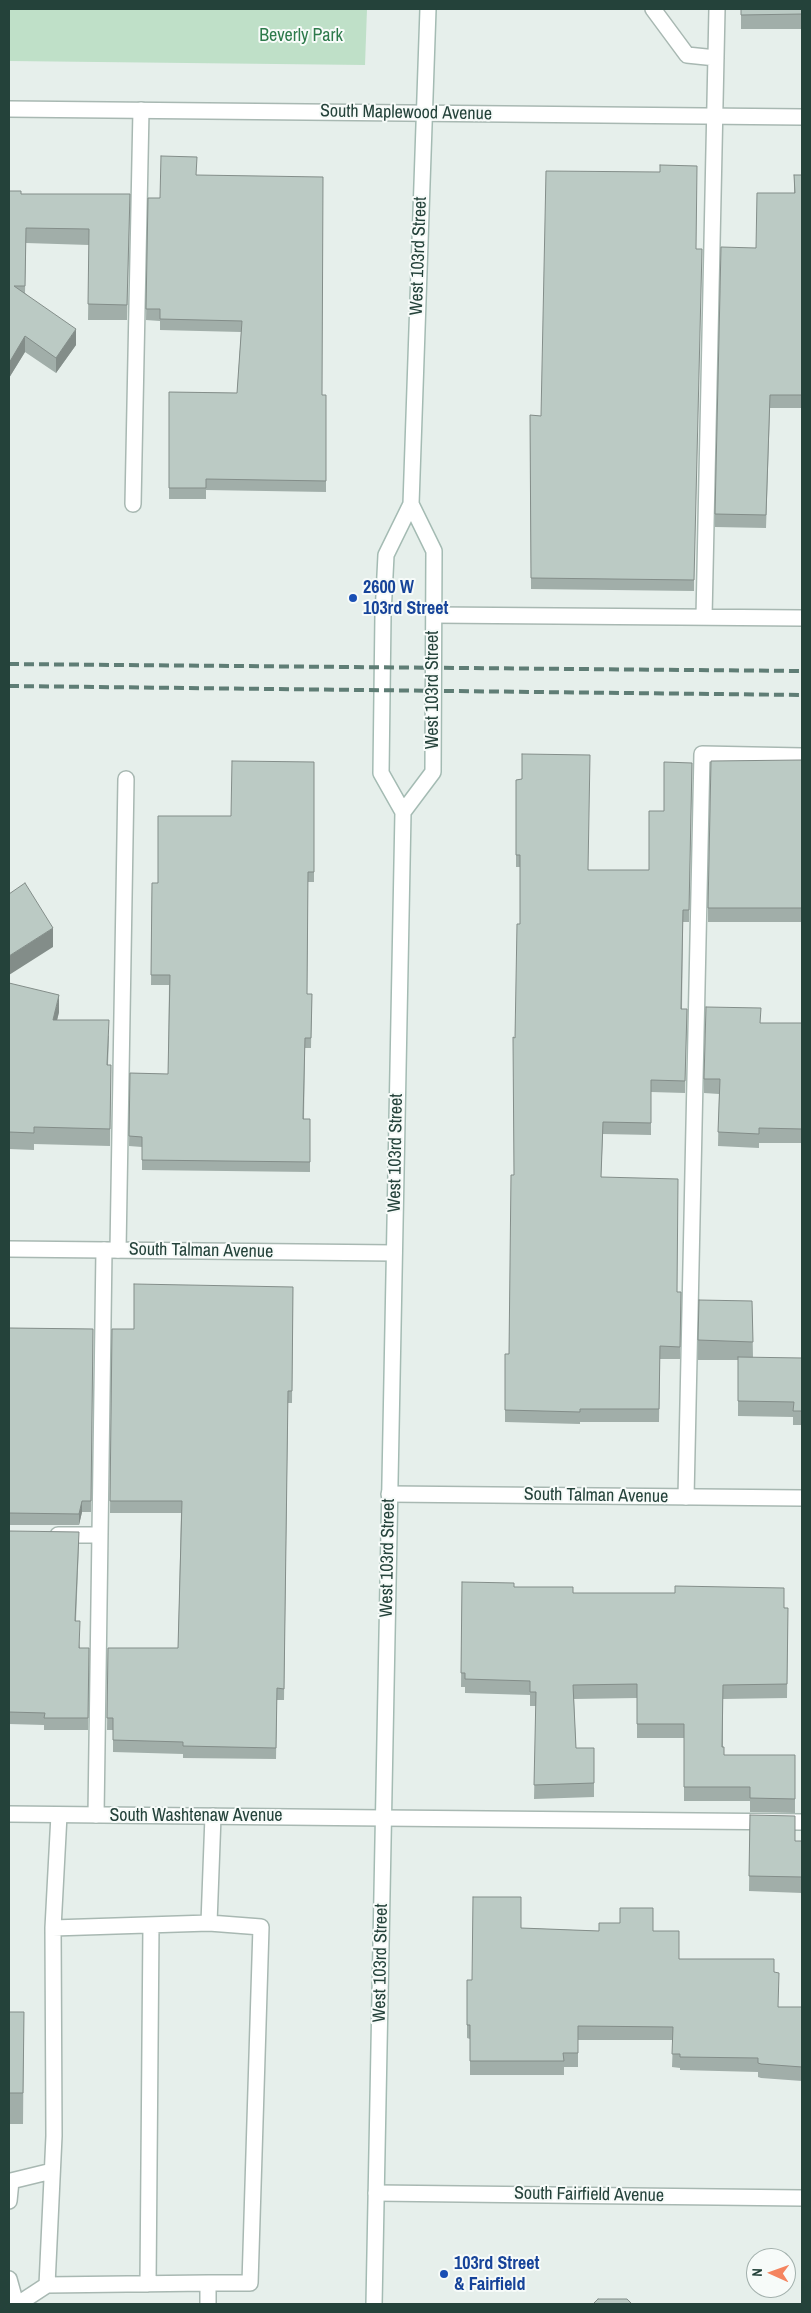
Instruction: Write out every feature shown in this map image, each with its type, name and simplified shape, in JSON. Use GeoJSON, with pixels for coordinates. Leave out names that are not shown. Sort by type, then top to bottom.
{"type":"FeatureCollection","features":[{"type":"Feature","properties":{"kind":"main road","name":"West 103rd Street"},"geometry":{"type":"LineString","coordinates":[[374,2304],[403,812],[381,773],[382,623],[386,555],[411,504],[428,9]]}},
{"type":"Feature","properties":{"kind":"main road"},"geometry":{"type":"LineString","coordinates":[[653,9],[687,55],[716,58]]}},
{"type":"Feature","properties":{"kind":"main road"},"geometry":{"type":"LineString","coordinates":[[704,617],[717,9]]}},
{"type":"Feature","properties":{"kind":"main road","name":"South Maplewood Avenue"},"geometry":{"type":"LineString","coordinates":[[9,109],[802,117]]}},
{"type":"Feature","properties":{"kind":"main road"},"geometry":{"type":"LineString","coordinates":[[133,504],[141,110]]}},
{"type":"Feature","properties":{"kind":"main road","name":"West 103rd Street"},"geometry":{"type":"LineString","coordinates":[[403,812],[432,772],[434,551],[411,504]]}},
{"type":"Feature","properties":{"kind":"main road"},"geometry":{"type":"LineString","coordinates":[[434,615],[802,618]]}},
{"type":"Feature","properties":{"kind":"main road"},"geometry":{"type":"LineString","coordinates":[[686,1497],[702,754],[802,756]]}},
{"type":"Feature","properties":{"kind":"main road"},"geometry":{"type":"LineString","coordinates":[[96,1815],[100,1535],[126,779]]}},
{"type":"Feature","properties":{"kind":"main road","name":"South Talman Avenue"},"geometry":{"type":"LineString","coordinates":[[9,1248],[394,1253]]}},
{"type":"Feature","properties":{"kind":"main road","name":"South Talman Avenue"},"geometry":{"type":"LineString","coordinates":[[390,1494],[802,1498]]}},
{"type":"Feature","properties":{"kind":"main road"},"geometry":{"type":"LineString","coordinates":[[45,1534],[100,1535]]}},
{"type":"Feature","properties":{"kind":"main road","name":"South Washtenaw Avenue"},"geometry":{"type":"LineString","coordinates":[[9,1814],[802,1822]]}},
{"type":"Feature","properties":{"kind":"main road"},"geometry":{"type":"LineString","coordinates":[[47,2285],[54,2136],[53,1928],[59,1815]]}},
{"type":"Feature","properties":{"kind":"main road"},"geometry":{"type":"LineString","coordinates":[[210,1923],[213,1816]]}},
{"type":"Feature","properties":{"kind":"main road"},"geometry":{"type":"LineString","coordinates":[[9,2279],[17,2304],[47,2285],[250,2283],[261,1926],[210,1923],[53,1928]]}},
{"type":"Feature","properties":{"kind":"main road"},"geometry":{"type":"LineString","coordinates":[[148,2284],[151,1925]]}},
{"type":"Feature","properties":{"kind":"main road"},"geometry":{"type":"LineString","coordinates":[[9,2201],[11,2181],[52,2171]]}},
{"type":"Feature","properties":{"kind":"main road","name":"South Fairfield Avenue"},"geometry":{"type":"LineString","coordinates":[[376,2193],[802,2198]]}},
{"type":"Feature","properties":{"kind":"main road"},"geometry":{"type":"LineString","coordinates":[[208,2283],[208,2304]]}},
{"type":"Feature","properties":{"kind":"green space","name":"Beverly Park"},"geometry":{"type":"Polygon","coordinates":[[[9,9],[367,9],[365,65],[9,61],[9,9]]]}},
{"type":"Feature","properties":{"kind":"building"},"geometry":{"type":"Polygon","coordinates":[[[741,9],[802,9],[802,14],[741,15],[741,9]]]}},
{"type":"Feature","properties":{"kind":"building"},"geometry":{"type":"Polygon","coordinates":[[[161,156],[197,157],[196,175],[323,177],[322,395],[326,395],[326,481],[206,479],[206,488],[169,488],[169,392],[237,393],[242,321],[160,319],[160,309],[146,309],[148,198],[160,198],[161,156]]]}},
{"type":"Feature","properties":{"kind":"building"},"geometry":{"type":"Polygon","coordinates":[[[660,165],[697,166],[696,249],[702,249],[694,580],[531,578],[530,415],[541,416],[546,171],[660,172],[660,165]]]}},
{"type":"Feature","properties":{"kind":"building"},"geometry":{"type":"Polygon","coordinates":[[[794,175],[802,175],[802,395],[770,395],[766,515],[715,514],[721,247],[756,248],[757,193],[795,193],[794,175]]]}},
{"type":"Feature","properties":{"kind":"building"},"geometry":{"type":"Polygon","coordinates":[[[9,191],[21,191],[21,194],[130,194],[127,305],[88,304],[89,229],[26,228],[25,286],[14,286],[76,329],[56,358],[25,336],[9,363],[9,191]]]}},
{"type":"Feature","properties":{"kind":"building"},"geometry":{"type":"Polygon","coordinates":[[[522,754],[590,755],[588,870],[649,870],[649,811],[664,811],[664,762],[692,763],[689,910],[683,910],[681,1009],[687,1009],[685,1081],[651,1080],[651,1123],[603,1122],[601,1177],[678,1179],[677,1292],[681,1292],[680,1347],[660,1346],[659,1409],[580,1409],[580,1412],[505,1410],[505,1354],[509,1354],[511,1175],[514,1175],[513,1037],[515,1038],[517,924],[520,924],[520,855],[516,855],[516,780],[522,779],[522,754]]]}},
{"type":"Feature","properties":{"kind":"building"},"geometry":{"type":"Polygon","coordinates":[[[802,760],[802,908],[708,908],[711,761],[802,760]]]}},
{"type":"Feature","properties":{"kind":"building"},"geometry":{"type":"Polygon","coordinates":[[[232,761],[314,762],[314,872],[308,872],[307,994],[312,994],[311,1038],[305,1038],[303,1119],[310,1119],[310,1162],[142,1160],[142,1137],[129,1136],[130,1073],[168,1074],[170,975],[151,975],[152,883],[158,883],[158,816],[231,816],[232,761]]]}},
{"type":"Feature","properties":{"kind":"building"},"geometry":{"type":"Polygon","coordinates":[[[25,883],[53,928],[9,956],[9,894],[25,883]]]}},
{"type":"Feature","properties":{"kind":"building"},"geometry":{"type":"Polygon","coordinates":[[[9,983],[59,995],[53,1020],[109,1020],[107,1065],[111,1065],[110,1129],[34,1127],[34,1133],[9,1132],[9,983]]]}},
{"type":"Feature","properties":{"kind":"building"},"geometry":{"type":"Polygon","coordinates":[[[706,1007],[761,1008],[760,1023],[802,1023],[802,1129],[759,1128],[759,1134],[718,1132],[720,1079],[704,1079],[706,1007]]]}},
{"type":"Feature","properties":{"kind":"building"},"geometry":{"type":"Polygon","coordinates":[[[134,1284],[293,1287],[292,1391],[288,1391],[284,1689],[277,1688],[276,1748],[183,1746],[183,1742],[113,1740],[113,1718],[107,1718],[108,1648],[178,1648],[182,1501],[110,1501],[112,1329],[134,1329],[134,1284]]]}},
{"type":"Feature","properties":{"kind":"building"},"geometry":{"type":"Polygon","coordinates":[[[699,1300],[752,1301],[753,1342],[698,1340],[699,1300]]]}},
{"type":"Feature","properties":{"kind":"building"},"geometry":{"type":"Polygon","coordinates":[[[9,1328],[93,1329],[91,1501],[82,1501],[79,1514],[9,1513],[9,1328]]]}},
{"type":"Feature","properties":{"kind":"building"},"geometry":{"type":"Polygon","coordinates":[[[738,1357],[802,1358],[802,1411],[793,1411],[794,1402],[738,1401],[738,1357]]]}},
{"type":"Feature","properties":{"kind":"building"},"geometry":{"type":"Polygon","coordinates":[[[9,1531],[79,1532],[75,1621],[80,1621],[79,1648],[89,1648],[88,1718],[44,1718],[45,1713],[9,1712],[9,1531]]]}},
{"type":"Feature","properties":{"kind":"building"},"geometry":{"type":"Polygon","coordinates":[[[462,1582],[514,1583],[514,1587],[573,1587],[573,1593],[675,1593],[675,1586],[784,1588],[784,1608],[788,1608],[787,1684],[723,1685],[722,1747],[724,1747],[724,1755],[795,1755],[795,1799],[750,1798],[750,1787],[684,1787],[684,1724],[637,1724],[637,1684],[573,1685],[576,1748],[594,1748],[594,1783],[534,1785],[536,1692],[530,1692],[530,1681],[465,1679],[465,1673],[461,1673],[462,1582]]]}},
{"type":"Feature","properties":{"kind":"building"},"geometry":{"type":"Polygon","coordinates":[[[750,1815],[795,1816],[795,1841],[802,1841],[802,1877],[749,1876],[750,1815]]]}},
{"type":"Feature","properties":{"kind":"building"},"geometry":{"type":"Polygon","coordinates":[[[473,1897],[521,1897],[521,1928],[599,1931],[599,1923],[620,1923],[620,1908],[653,1908],[653,1931],[679,1931],[679,1959],[774,1959],[774,1972],[779,1973],[778,2007],[802,2007],[802,2067],[761,2064],[758,2063],[758,2058],[680,2057],[680,2054],[672,2054],[673,2027],[578,2026],[578,2053],[563,2053],[564,2061],[470,2061],[470,2025],[467,2025],[467,1980],[472,1980],[473,1897]]]}},
{"type":"Feature","properties":{"kind":"building"},"geometry":{"type":"Polygon","coordinates":[[[9,2012],[24,2012],[23,2093],[9,2093],[9,2012]]]}},
{"type":"Feature","properties":{"kind":"building"},"geometry":{"type":"Polygon","coordinates":[[[598,2299],[627,2299],[632,2304],[593,2304],[598,2299]]]}},
{"type":"Feature","properties":{"kind":"railway"},"geometry":{"type":"LineString","coordinates":[[9,664],[802,671]]}},
{"type":"Feature","properties":{"kind":"railway"},"geometry":{"type":"LineString","coordinates":[[9,686],[802,695]]}},
{"type":"Feature","properties":{"kind":"place","name":"2600 W 103rd Street"},"geometry":{"type":"Point","coordinates":[353,598]}},
{"type":"Feature","properties":{"kind":"place","name":"103rd Street & Fairfield"},"geometry":{"type":"Point","coordinates":[444,2274]}}]}
